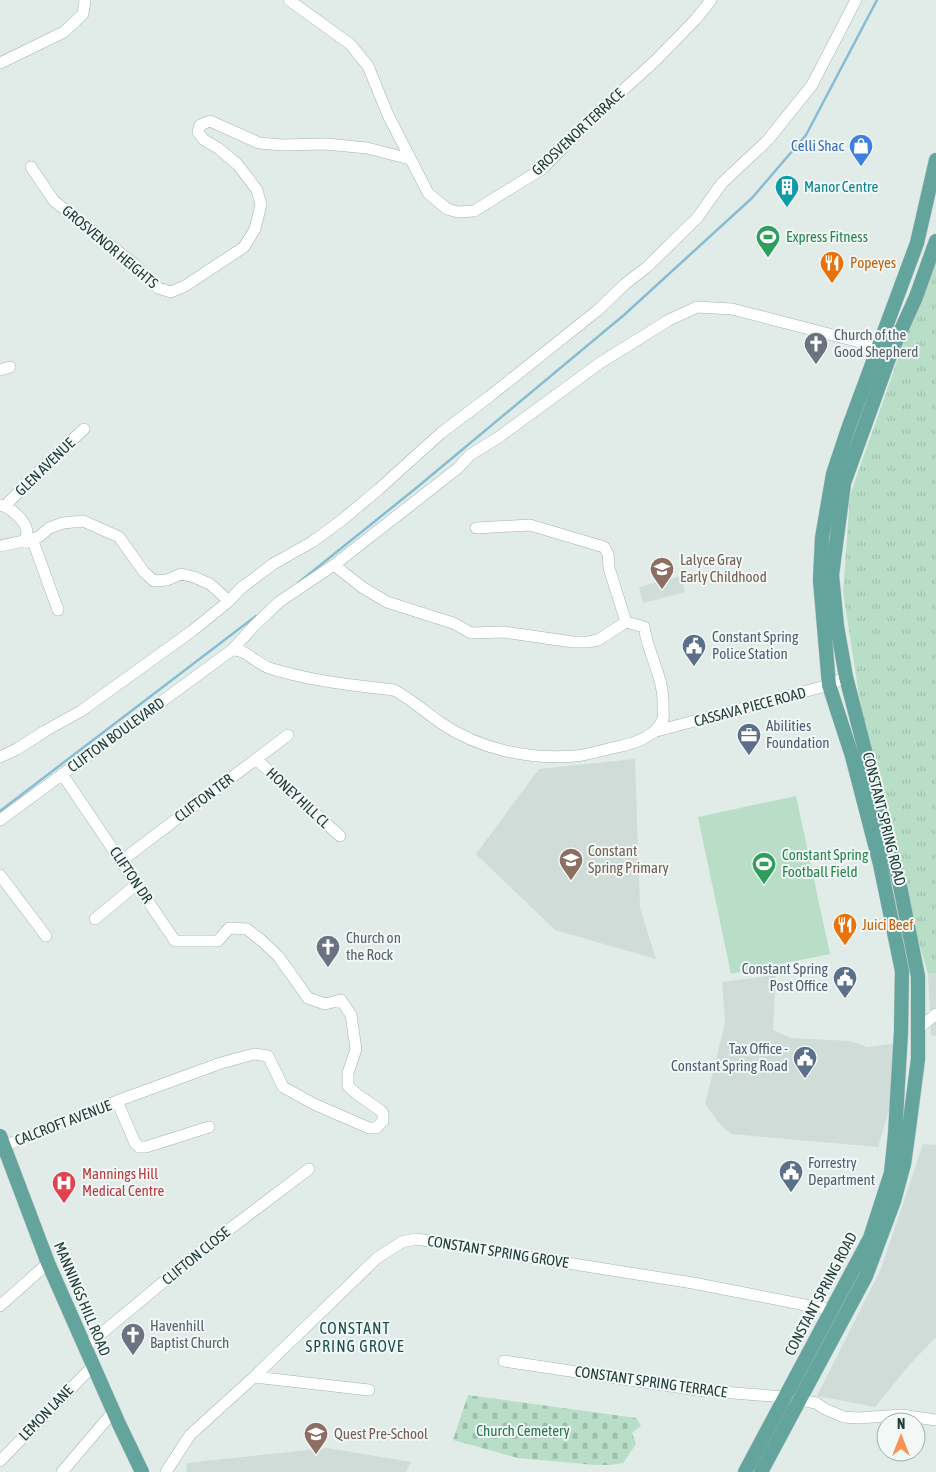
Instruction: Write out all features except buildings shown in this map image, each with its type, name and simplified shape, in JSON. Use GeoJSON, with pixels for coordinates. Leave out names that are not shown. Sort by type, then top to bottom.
{"type":"FeatureCollection","features":[{"type":"Feature","properties":{"kind":"main road","name":"CONSTANT SPRING ROAD"},"geometry":{"type":"LineString","coordinates":[[760,1472],[866,1276],[894,1201],[904,1164],[908,1136],[918,1059],[918,976],[900,886],[846,677],[837,626],[832,575],[844,483],[917,243],[935,169]]}},
{"type":"Feature","properties":{"kind":"main road","name":"CONSTANT SPRING ROAD"},"geometry":{"type":"LineString","coordinates":[[746,1472],[784,1397],[870,1238],[890,1173],[895,1134],[903,1008],[902,971],[880,864],[852,756],[829,686],[820,580],[822,538],[833,474],[848,429],[886,348],[916,297],[936,241]]}},
{"type":"Feature","properties":{"kind":"main road","name":"MANNINGS HILL ROAD"},"geometry":{"type":"LineString","coordinates":[[2,1141],[48,1263],[113,1412],[142,1472]]}},
{"type":"Feature","properties":{"kind":"street"},"geometry":{"type":"LineString","coordinates":[[0,63],[64,32],[83,14],[85,0]]}},
{"type":"Feature","properties":{"kind":"street","name":"GROSVENOR TERRACE"},"geometry":{"type":"LineString","coordinates":[[289,0],[350,44],[368,66],[388,115],[428,193],[447,209],[458,212],[474,211],[542,169],[655,61],[696,20],[711,0]]}},
{"type":"Feature","properties":{"kind":"street"},"geometry":{"type":"LineString","coordinates":[[0,758],[81,711],[192,631],[230,601],[240,589],[273,564],[312,542],[342,520],[441,433],[598,310],[672,244],[697,218],[722,183],[767,141],[812,85],[856,0]]}},
{"type":"Feature","properties":{"kind":"street","name":"GROSVENOR HEIGHTS"},"geometry":{"type":"LineString","coordinates":[[31,167],[54,201],[134,264],[158,288],[171,292],[185,286],[244,247],[255,229],[261,205],[257,190],[250,179],[238,165],[218,148],[204,140],[198,132],[200,125],[210,121],[260,143],[282,145],[326,144],[367,148],[410,159]]}},
{"type":"Feature","properties":{"kind":"street","name":"CLIFTON BOULEVARD"},"geometry":{"type":"LineString","coordinates":[[0,820],[232,650],[279,602],[334,565],[458,468],[470,454],[499,437],[619,351],[669,320],[697,307],[732,309],[886,348]]}},
{"type":"Feature","properties":{"kind":"street","name":"GLEN AVENUE"},"geometry":{"type":"LineString","coordinates":[[3,505],[84,430]]}},
{"type":"Feature","properties":{"kind":"street"},"geometry":{"type":"LineString","coordinates":[[3,505],[22,521],[27,529],[26,539]]}},
{"type":"Feature","properties":{"kind":"street"},"geometry":{"type":"LineString","coordinates":[[0,546],[40,536],[49,528],[63,523],[84,521],[119,537],[144,572],[154,581],[167,580],[181,574],[194,577],[210,584],[230,601]]}},
{"type":"Feature","properties":{"kind":"street"},"geometry":{"type":"LineString","coordinates":[[476,528],[530,525],[604,547],[608,554],[609,568],[626,622]]}},
{"type":"Feature","properties":{"kind":"street"},"geometry":{"type":"LineString","coordinates":[[26,539],[34,544],[58,610]]}},
{"type":"Feature","properties":{"kind":"street"},"geometry":{"type":"LineString","coordinates":[[334,565],[362,587],[387,602],[435,619],[453,623],[471,633],[504,632],[573,642],[588,642],[598,640],[626,622],[644,627],[645,637],[661,678],[664,696],[663,719],[653,732]]}},
{"type":"Feature","properties":{"kind":"street","name":"CASSAVA PIECE ROAD"},"geometry":{"type":"LineString","coordinates":[[232,650],[239,650],[268,668],[330,682],[394,690],[404,695],[442,724],[473,739],[507,752],[544,757],[576,756],[629,745],[653,732],[829,686],[846,677]]}},
{"type":"Feature","properties":{"kind":"street","name":"CLIFTON TER"},"geometry":{"type":"LineString","coordinates":[[121,861],[288,735]]}},
{"type":"Feature","properties":{"kind":"street","name":"HONEY HILL CL"},"geometry":{"type":"LineString","coordinates":[[256,759],[340,836]]}},
{"type":"Feature","properties":{"kind":"street","name":"CLIFTON DR"},"geometry":{"type":"LineString","coordinates":[[62,774],[175,941],[218,941],[228,928],[247,929],[278,956],[308,998],[325,1004],[341,1000],[351,1015],[356,1049],[348,1073],[348,1086],[354,1093],[373,1104],[383,1113],[383,1121],[376,1128],[370,1128],[299,1096],[284,1087],[268,1056],[254,1054],[221,1063],[117,1101]]}},
{"type":"Feature","properties":{"kind":"street"},"geometry":{"type":"LineString","coordinates":[[0,875],[46,936]]}},
{"type":"Feature","properties":{"kind":"street"},"geometry":{"type":"LineString","coordinates":[[95,919],[137,884]]}},
{"type":"Feature","properties":{"kind":"street"},"geometry":{"type":"LineString","coordinates":[[918,1029],[936,1014]]}},
{"type":"Feature","properties":{"kind":"street","name":"CALCROFT AVENUE"},"geometry":{"type":"LineString","coordinates":[[2,1141],[117,1101],[135,1143],[139,1147],[146,1147],[209,1127]]}},
{"type":"Feature","properties":{"kind":"street","name":"CLIFTON CLOSE"},"geometry":{"type":"LineString","coordinates":[[85,1347],[202,1250],[309,1169]]}},
{"type":"Feature","properties":{"kind":"street","name":"CONSTANT SPRING GROVE"},"geometry":{"type":"LineString","coordinates":[[166,1472],[190,1435],[254,1377],[377,1258],[402,1242],[416,1239],[693,1283],[831,1310]]}},
{"type":"Feature","properties":{"kind":"street"},"geometry":{"type":"LineString","coordinates":[[0,1306],[48,1263]]}},
{"type":"Feature","properties":{"kind":"street","name":"CONSTANT SPRING TERRACE"},"geometry":{"type":"LineString","coordinates":[[504,1361],[697,1390],[784,1397],[816,1403],[825,1409],[844,1416],[858,1418],[901,1415],[936,1420]]}},
{"type":"Feature","properties":{"kind":"street","name":"LEMON LANE"},"geometry":{"type":"LineString","coordinates":[[0,1461],[93,1366]]}},
{"type":"Feature","properties":{"kind":"street"},"geometry":{"type":"LineString","coordinates":[[254,1377],[369,1390]]}},
{"type":"Feature","properties":{"kind":"street"},"geometry":{"type":"LineString","coordinates":[[62,1472],[113,1412]]}},
{"type":"Feature","properties":{"kind":"shaded area","name":"Lalyce Gray Early Childhood"},"geometry":{"type":"Polygon","coordinates":[[[681,576],[685,592],[643,603],[639,587],[681,576]]]}},
{"type":"Feature","properties":{"kind":"shaded area","name":"Constant Spring Primary"},"geometry":{"type":"Polygon","coordinates":[[[635,759],[640,908],[656,959],[555,930],[476,854],[539,769],[635,759]]]}},
{"type":"Feature","properties":{"kind":"shaded area"},"geometry":{"type":"Polygon","coordinates":[[[936,973],[936,1036],[931,1035],[928,974],[936,973]]]}},
{"type":"Feature","properties":{"kind":"shaded area","name":"Tax Office - Constant Spring Road"},"geometry":{"type":"Polygon","coordinates":[[[776,975],[773,1030],[791,1038],[851,1041],[867,1047],[902,1043],[906,1054],[878,1147],[731,1134],[720,1124],[705,1104],[725,1023],[722,982],[776,975]]]}},
{"type":"Feature","properties":{"kind":"shaded area"},"geometry":{"type":"Polygon","coordinates":[[[923,1144],[936,1145],[936,1337],[910,1364],[875,1407],[817,1396],[881,1269],[923,1144]]]}},
{"type":"Feature","properties":{"kind":"shaded area","name":"Quest Pre-School"},"geometry":{"type":"Polygon","coordinates":[[[327,1448],[411,1462],[406,1472],[186,1472],[187,1463],[327,1448]]]}},
{"type":"Feature","properties":{"kind":"green space"},"geometry":{"type":"Polygon","coordinates":[[[936,259],[936,973],[928,974],[884,826],[870,766],[843,592],[850,495],[893,373],[916,297],[936,259]]]}},
{"type":"Feature","properties":{"kind":"green space","name":"Constant Spring Football Field"},"geometry":{"type":"Polygon","coordinates":[[[796,796],[830,954],[731,974],[698,817],[796,796]]]}},
{"type":"Feature","properties":{"kind":"green space","name":"Church Cemetery"},"geometry":{"type":"Polygon","coordinates":[[[468,1395],[636,1418],[641,1426],[632,1433],[636,1444],[623,1463],[595,1465],[518,1458],[453,1440],[468,1395]]]}},
{"type":"Feature","properties":{"kind":"waterway"},"geometry":{"type":"LineString","coordinates":[[298,583],[415,489],[624,315],[752,198],[806,135],[877,0]]}},
{"type":"Feature","properties":{"kind":"waterway"},"geometry":{"type":"LineString","coordinates":[[0,811],[256,616]]}},
{"type":"Feature","properties":{"kind":"place","name":"Celli Shac"},"geometry":{"type":"Point","coordinates":[861,167]}},
{"type":"Feature","properties":{"kind":"place","name":"Manor Centre"},"geometry":{"type":"Point","coordinates":[787,208]}},
{"type":"Feature","properties":{"kind":"place","name":"Express Fitness"},"geometry":{"type":"Point","coordinates":[768,258]}},
{"type":"Feature","properties":{"kind":"place","name":"Popeyes"},"geometry":{"type":"Point","coordinates":[832,284]}},
{"type":"Feature","properties":{"kind":"place","name":"Church of the Good Shepherd"},"geometry":{"type":"Point","coordinates":[816,365]}},
{"type":"Feature","properties":{"kind":"place","name":"Lalyce Gray Early Childhood"},"geometry":{"type":"Point","coordinates":[662,590]}},
{"type":"Feature","properties":{"kind":"place","name":"Constant Spring Police Station"},"geometry":{"type":"Point","coordinates":[694,667]}},
{"type":"Feature","properties":{"kind":"place","name":"Abilities Foundation"},"geometry":{"type":"Point","coordinates":[749,756]}},
{"type":"Feature","properties":{"kind":"place","name":"Constant Spring Primary"},"geometry":{"type":"Point","coordinates":[571,881]}},
{"type":"Feature","properties":{"kind":"place","name":"Constant Spring Football Field"},"geometry":{"type":"Point","coordinates":[764,885]}},
{"type":"Feature","properties":{"kind":"place","name":"Juici Beef"},"geometry":{"type":"Point","coordinates":[845,946]}},
{"type":"Feature","properties":{"kind":"place","name":"Church on the Rock"},"geometry":{"type":"Point","coordinates":[328,968]}},
{"type":"Feature","properties":{"kind":"place","name":"Constant Spring Post Office"},"geometry":{"type":"Point","coordinates":[845,999]}},
{"type":"Feature","properties":{"kind":"place","name":"Tax Office - Constant Spring Road"},"geometry":{"type":"Point","coordinates":[805,1079]}},
{"type":"Feature","properties":{"kind":"place","name":"Forrestry Department"},"geometry":{"type":"Point","coordinates":[791,1193]}},
{"type":"Feature","properties":{"kind":"place","name":"Mannings Hill Medical Centre"},"geometry":{"type":"Point","coordinates":[64,1204]}},
{"type":"Feature","properties":{"kind":"place","name":"Havenhill Baptist Church"},"geometry":{"type":"Point","coordinates":[133,1356]}},
{"type":"Feature","properties":{"kind":"place","name":"Quest Pre-School"},"geometry":{"type":"Point","coordinates":[316,1455]}},
{"type":"Feature","properties":{"kind":"district","name":"CONSTANT SPRING GROVE"},"geometry":{"type":"Point","coordinates":[355,1337]}}]}
